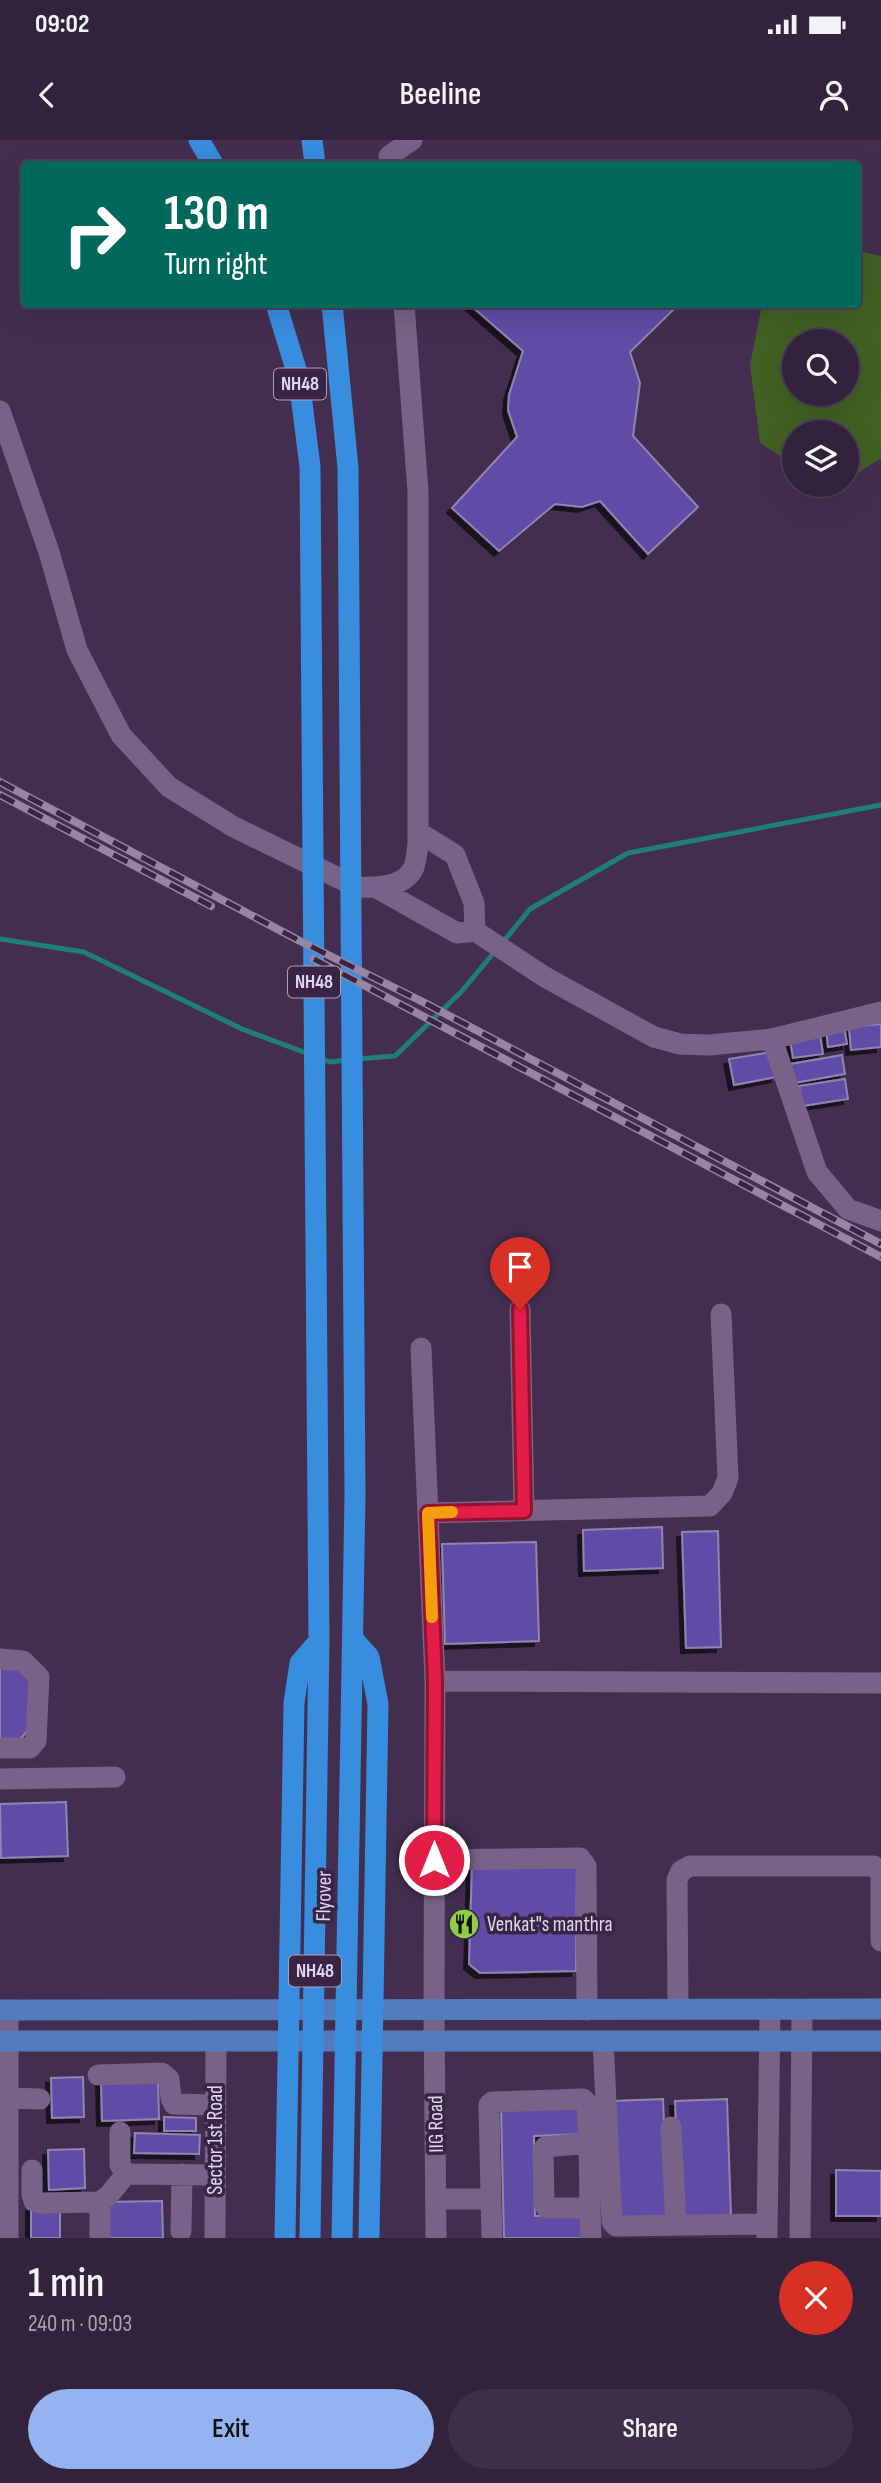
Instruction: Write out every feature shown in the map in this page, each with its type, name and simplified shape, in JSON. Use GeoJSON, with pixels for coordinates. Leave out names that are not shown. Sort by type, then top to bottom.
{"type":"FeatureCollection","features":[{"type":"Feature","properties":{"kind":"highway"},"geometry":{"type":"LineString","coordinates":[[199,140],[211,161]]}},
{"type":"Feature","properties":{"kind":"highway"},"geometry":{"type":"LineString","coordinates":[[312,140],[315,161]]}},
{"type":"Feature","properties":{"kind":"highway","name":"NH48"},"geometry":{"type":"LineString","coordinates":[[277,308],[299,379],[310,467],[319,1642]]}},
{"type":"Feature","properties":{"kind":"highway","name":"NH48"},"geometry":{"type":"LineString","coordinates":[[332,308],[348,468],[355,1496],[353,1639]]}},
{"type":"Feature","properties":{"kind":"highway"},"geometry":{"type":"LineString","coordinates":[[353,1639],[369,1657],[378,1704],[369,2238]]}},
{"type":"Feature","properties":{"kind":"highway","name":"Flyover"},"geometry":{"type":"LineString","coordinates":[[342,2238],[353,1639]]}},
{"type":"Feature","properties":{"kind":"highway"},"geometry":{"type":"LineString","coordinates":[[285,2238],[294,1703],[300,1663],[319,1642]]}},
{"type":"Feature","properties":{"kind":"highway","name":"Flyover"},"geometry":{"type":"LineString","coordinates":[[310,2238],[319,1642]]}},
{"type":"Feature","properties":{"kind":"main road"},"geometry":{"type":"LineString","coordinates":[[4,2010],[881,2010]]}},
{"type":"Feature","properties":{"kind":"main road"},"geometry":{"type":"LineString","coordinates":[[4,2041],[881,2041]]}},
{"type":"Feature","properties":{"kind":"street"},"geometry":{"type":"LineString","coordinates":[[389,153],[412,140]]}},
{"type":"Feature","properties":{"kind":"street"},"geometry":{"type":"LineString","coordinates":[[0,411],[49,552],[77,650],[121,736],[169,787],[234,827],[357,887],[377,888],[400,882],[414,869],[418,832],[418,492],[404,308]]}},
{"type":"Feature","properties":{"kind":"street"},"geometry":{"type":"LineString","coordinates":[[418,832],[455,855],[474,903],[477,934]]}},
{"type":"Feature","properties":{"kind":"street"},"geometry":{"type":"LineString","coordinates":[[377,888],[457,933],[477,934],[544,978],[654,1037],[680,1044],[709,1045],[772,1039],[881,1012]]}},
{"type":"Feature","properties":{"kind":"street"},"geometry":{"type":"LineString","coordinates":[[772,1039],[817,1172],[848,1209],[881,1221]]}},
{"type":"Feature","properties":{"kind":"street"},"geometry":{"type":"LineString","coordinates":[[520,1309],[524,1511]]}},
{"type":"Feature","properties":{"kind":"street"},"geometry":{"type":"LineString","coordinates":[[428,1513],[710,1506],[722,1493],[728,1478],[721,1314]]}},
{"type":"Feature","properties":{"kind":"street","name":"IIG Road"},"geometry":{"type":"LineString","coordinates":[[421,1348],[435,1681],[436,2238]]}},
{"type":"Feature","properties":{"kind":"street"},"geometry":{"type":"LineString","coordinates":[[0,1659],[23,1661],[38,1677],[37,1741],[30,1748],[0,1748]]}},
{"type":"Feature","properties":{"kind":"street"},"geometry":{"type":"LineString","coordinates":[[435,1681],[881,1683]]}},
{"type":"Feature","properties":{"kind":"street"},"geometry":{"type":"LineString","coordinates":[[0,1779],[116,1777]]}},
{"type":"Feature","properties":{"kind":"street"},"geometry":{"type":"LineString","coordinates":[[434,1860],[580,1858],[586,1866],[587,2010]]}},
{"type":"Feature","properties":{"kind":"street"},"geometry":{"type":"LineString","coordinates":[[678,2009],[677,1880],[681,1871],[690,1866],[874,1866],[881,1873],[881,1941]]}},
{"type":"Feature","properties":{"kind":"street"},"geometry":{"type":"LineString","coordinates":[[4,2010],[9,2098],[8,2238]]}},
{"type":"Feature","properties":{"kind":"street"},"geometry":{"type":"LineString","coordinates":[[603,2041],[612,2222],[616,2226],[676,2225],[767,2231],[770,2010]]}},
{"type":"Feature","properties":{"kind":"street"},"geometry":{"type":"LineString","coordinates":[[800,2238],[802,2010]]}},
{"type":"Feature","properties":{"kind":"street","name":"Sector 1st Road"},"geometry":{"type":"LineString","coordinates":[[215,2238],[216,2041]]}},
{"type":"Feature","properties":{"kind":"street"},"geometry":{"type":"LineString","coordinates":[[98,2074],[162,2073],[169,2079],[170,2098],[174,2104],[215,2105]]}},
{"type":"Feature","properties":{"kind":"street"},"geometry":{"type":"LineString","coordinates":[[9,2098],[40,2099]]}},
{"type":"Feature","properties":{"kind":"street"},"geometry":{"type":"LineString","coordinates":[[492,2238],[489,2105],[492,2102],[583,2099],[587,2103],[591,2238]]}},
{"type":"Feature","properties":{"kind":"street"},"geometry":{"type":"LineString","coordinates":[[189,2105],[195,2115],[202,2117],[203,2138]]}},
{"type":"Feature","properties":{"kind":"street"},"geometry":{"type":"LineString","coordinates":[[671,2127],[676,2225]]}},
{"type":"Feature","properties":{"kind":"street"},"geometry":{"type":"LineString","coordinates":[[120,2132],[120,2165],[126,2174]]}},
{"type":"Feature","properties":{"kind":"street"},"geometry":{"type":"LineString","coordinates":[[589,2143],[545,2147],[543,2150],[544,2204],[547,2208],[590,2208]]}},
{"type":"Feature","properties":{"kind":"street"},"geometry":{"type":"LineString","coordinates":[[32,2170],[34,2201],[40,2203],[100,2202],[126,2174]]}},
{"type":"Feature","properties":{"kind":"street"},"geometry":{"type":"LineString","coordinates":[[126,2174],[215,2175]]}},
{"type":"Feature","properties":{"kind":"street"},"geometry":{"type":"LineString","coordinates":[[181,2231],[182,2174]]}},
{"type":"Feature","properties":{"kind":"street"},"geometry":{"type":"LineString","coordinates":[[437,2199],[491,2199]]}},
{"type":"Feature","properties":{"kind":"street"},"geometry":{"type":"LineString","coordinates":[[100,2202],[100,2238]]}},
{"type":"Feature","properties":{"kind":"green space"},"geometry":{"type":"Polygon","coordinates":[[[861,252],[881,256],[881,458],[859,472],[859,420],[782,420],[782,457],[760,443],[750,365],[761,308],[861,308],[861,252]]]}},
{"type":"Feature","properties":{"kind":"building"},"geometry":{"type":"Polygon","coordinates":[[[474,308],[675,308],[630,352],[640,383],[633,436],[698,507],[648,554],[600,501],[582,507],[555,504],[499,551],[452,508],[517,437],[508,410],[509,395],[523,351],[474,308]]]}},
{"type":"Feature","properties":{"kind":"building"},"geometry":{"type":"Polygon","coordinates":[[[881,1024],[881,1047],[851,1050],[849,1027],[881,1024]]]}},
{"type":"Feature","properties":{"kind":"building"},"geometry":{"type":"Polygon","coordinates":[[[844,1026],[847,1044],[828,1047],[826,1028],[844,1026]]]}},
{"type":"Feature","properties":{"kind":"building"},"geometry":{"type":"Polygon","coordinates":[[[820,1034],[823,1054],[793,1058],[790,1039],[820,1034]]]}},
{"type":"Feature","properties":{"kind":"building"},"geometry":{"type":"Polygon","coordinates":[[[771,1052],[776,1077],[734,1085],[729,1059],[771,1052]]]}},
{"type":"Feature","properties":{"kind":"building"},"geometry":{"type":"Polygon","coordinates":[[[842,1055],[845,1074],[794,1083],[790,1064],[842,1055]]]}},
{"type":"Feature","properties":{"kind":"building"},"geometry":{"type":"Polygon","coordinates":[[[845,1079],[848,1099],[802,1106],[799,1086],[845,1079]]]}},
{"type":"Feature","properties":{"kind":"building"},"geometry":{"type":"Polygon","coordinates":[[[662,1527],[663,1568],[584,1571],[583,1530],[662,1527]]]}},
{"type":"Feature","properties":{"kind":"building"},"geometry":{"type":"Polygon","coordinates":[[[718,1531],[721,1647],[686,1648],[682,1532],[718,1531]]]}},
{"type":"Feature","properties":{"kind":"building"},"geometry":{"type":"Polygon","coordinates":[[[536,1542],[539,1641],[445,1644],[442,1544],[536,1542]]]}},
{"type":"Feature","properties":{"kind":"building"},"geometry":{"type":"Polygon","coordinates":[[[16,1663],[33,1678],[34,1723],[18,1742],[0,1742],[0,1664],[16,1663]]]}},
{"type":"Feature","properties":{"kind":"building"},"geometry":{"type":"Polygon","coordinates":[[[66,1802],[68,1856],[1,1858],[0,1804],[66,1802]]]}},
{"type":"Feature","properties":{"kind":"building"},"geometry":{"type":"Polygon","coordinates":[[[577,1864],[576,1971],[480,1973],[469,1964],[472,1865],[577,1864]]]}},
{"type":"Feature","properties":{"kind":"building"},"geometry":{"type":"Polygon","coordinates":[[[83,2077],[84,2117],[52,2118],[51,2078],[83,2077]]]}},
{"type":"Feature","properties":{"kind":"building"},"geometry":{"type":"Polygon","coordinates":[[[158,2078],[159,2119],[102,2121],[101,2080],[158,2078]]]}},
{"type":"Feature","properties":{"kind":"building"},"geometry":{"type":"Polygon","coordinates":[[[663,2099],[668,2220],[616,2221],[612,2101],[663,2099]]]}},
{"type":"Feature","properties":{"kind":"building"},"geometry":{"type":"Polygon","coordinates":[[[727,2099],[731,2217],[680,2219],[675,2101],[727,2099]]]}},
{"type":"Feature","properties":{"kind":"building"},"geometry":{"type":"Polygon","coordinates":[[[582,2104],[583,2134],[534,2136],[535,2216],[585,2214],[586,2238],[504,2238],[501,2107],[582,2104]]]}},
{"type":"Feature","properties":{"kind":"building"},"geometry":{"type":"Polygon","coordinates":[[[164,2117],[196,2118],[196,2131],[164,2131],[164,2117]]]}},
{"type":"Feature","properties":{"kind":"building"},"geometry":{"type":"Polygon","coordinates":[[[135,2133],[200,2135],[199,2154],[134,2153],[135,2133]]]}},
{"type":"Feature","properties":{"kind":"building"},"geometry":{"type":"Polygon","coordinates":[[[84,2149],[85,2188],[49,2190],[48,2150],[84,2149]]]}},
{"type":"Feature","properties":{"kind":"building"},"geometry":{"type":"Polygon","coordinates":[[[836,2170],[881,2171],[881,2216],[836,2216],[836,2170]]]}},
{"type":"Feature","properties":{"kind":"building"},"geometry":{"type":"Polygon","coordinates":[[[162,2201],[163,2238],[107,2238],[106,2202],[162,2201]]]}},
{"type":"Feature","properties":{"kind":"building"},"geometry":{"type":"Polygon","coordinates":[[[31,2206],[60,2206],[60,2238],[31,2238],[31,2206]]]}},
{"type":"Feature","properties":{"kind":"waterway"},"geometry":{"type":"LineString","coordinates":[[503,942],[530,909],[628,853],[881,805]]}},
{"type":"Feature","properties":{"kind":"waterway"},"geometry":{"type":"LineString","coordinates":[[0,939],[84,952],[242,1029],[309,1054]]}},
{"type":"Feature","properties":{"kind":"waterway"},"geometry":{"type":"LineString","coordinates":[[356,1059],[395,1056],[461,992],[496,950]]}},
{"type":"Feature","properties":{"kind":"waterway"},"geometry":{"type":"LineString","coordinates":[[319,1058],[330,1062],[346,1060]]}},
{"type":"Feature","properties":{"kind":"railway"},"geometry":{"type":"LineString","coordinates":[[0,782],[881,1244]]}},
{"type":"Feature","properties":{"kind":"railway"},"geometry":{"type":"LineString","coordinates":[[0,795],[211,906]]}},
{"type":"Feature","properties":{"kind":"railway"},"geometry":{"type":"LineString","coordinates":[[314,959],[881,1257]]}},
{"type":"Feature","properties":{"kind":"slow traffic"},"geometry":{"type":"LineString","coordinates":[[432,1617],[428,1513],[452,1512]]}},
{"type":"Feature","properties":{"kind":"place","name":"Venkat\"s manthra"},"geometry":{"type":"Point","coordinates":[464,1924]}},
{"type":"Feature","properties":{"kind":"route"},"geometry":{"type":"LineString","coordinates":[[434,1860],[435,1681],[428,1513],[524,1511],[520,1309]]}}]}
